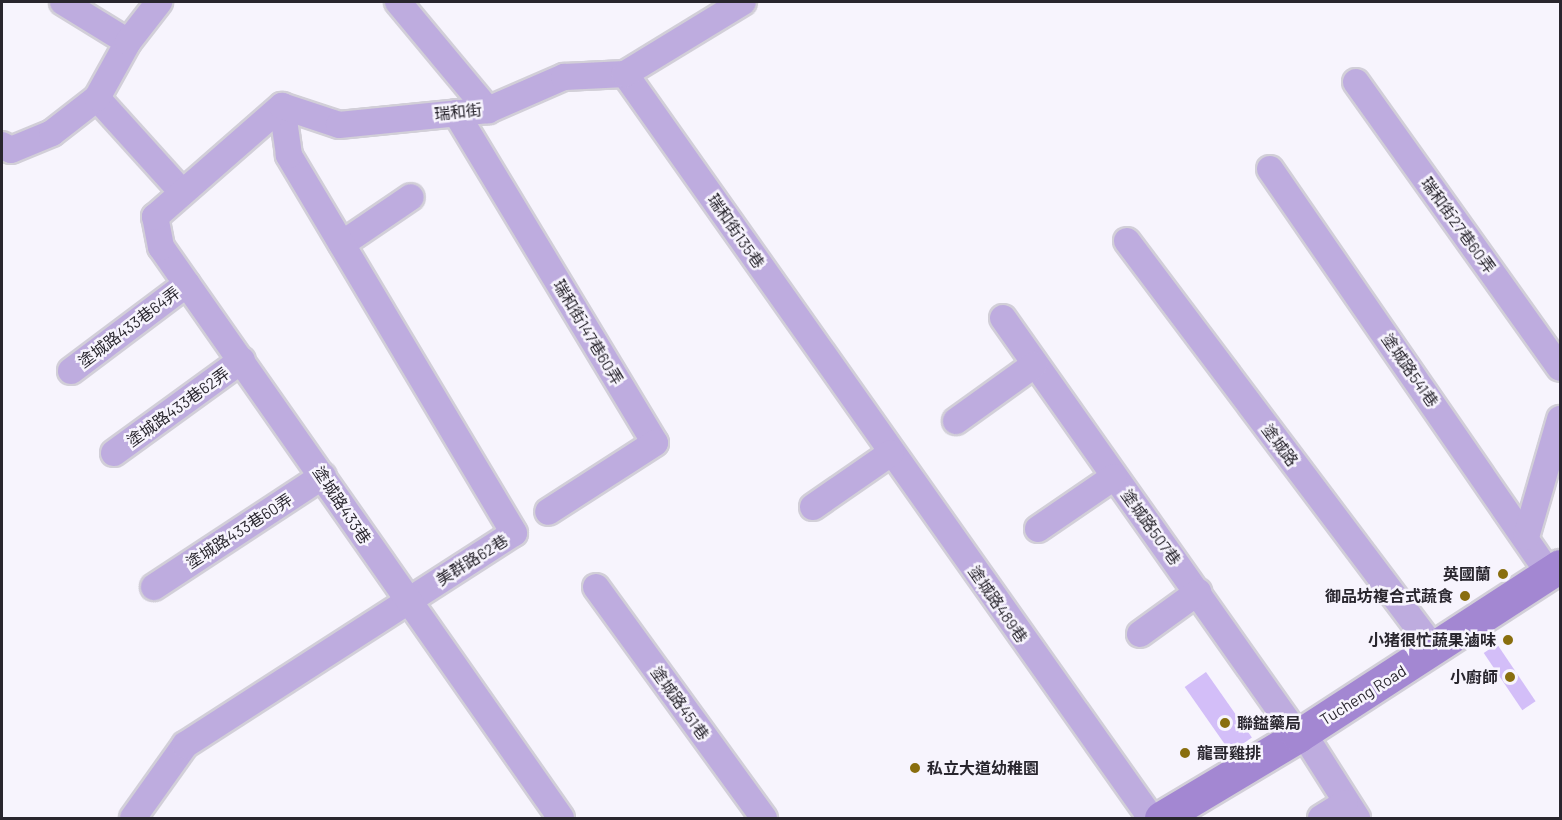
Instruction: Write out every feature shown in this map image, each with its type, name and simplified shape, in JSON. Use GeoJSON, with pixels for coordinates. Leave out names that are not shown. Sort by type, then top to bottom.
{"type":"FeatureCollection","features":[{"type":"Feature","properties":{"kind":"street"},"geometry":{"type":"LineString","coordinates":[[63,2],[128,42]]}},
{"type":"Feature","properties":{"kind":"street"},"geometry":{"type":"LineString","coordinates":[[2,145],[11,150],[52,133],[97,98],[128,42],[159,2]]}},
{"type":"Feature","properties":{"kind":"street"},"geometry":{"type":"LineString","coordinates":[[398,2],[488,110]]}},
{"type":"Feature","properties":{"kind":"street","name":"瑞和街"},"geometry":{"type":"LineString","coordinates":[[282,106],[339,125],[488,110],[564,77],[625,74],[743,2]]}},
{"type":"Feature","properties":{"kind":"street","name":"瑞和街135巷"},"geometry":{"type":"LineString","coordinates":[[625,74],[846,388]]}},
{"type":"Feature","properties":{"kind":"street","name":"瑞和街27巷60弄"},"geometry":{"type":"LineString","coordinates":[[1356,82],[1560,368]]}},
{"type":"Feature","properties":{"kind":"street"},"geometry":{"type":"LineString","coordinates":[[97,98],[182,192],[282,106]]}},
{"type":"Feature","properties":{"kind":"street","name":"美群路62巷"},"geometry":{"type":"LineString","coordinates":[[133,819],[185,745],[514,533],[289,155],[282,106]]}},
{"type":"Feature","properties":{"kind":"street","name":"瑞和街147巷60弄"},"geometry":{"type":"LineString","coordinates":[[456,113],[655,443],[548,512]]}},
{"type":"Feature","properties":{"kind":"street","name":"塗城路541巷"},"geometry":{"type":"LineString","coordinates":[[1270,169],[1526,537],[1555,569]]}},
{"type":"Feature","properties":{"kind":"street","name":"塗城路433巷"},"geometry":{"type":"LineString","coordinates":[[182,192],[155,217],[161,247],[561,819]]}},
{"type":"Feature","properties":{"kind":"street"},"geometry":{"type":"LineString","coordinates":[[342,244],[411,197]]}},
{"type":"Feature","properties":{"kind":"street","name":"塗城路"},"geometry":{"type":"LineString","coordinates":[[1127,242],[1434,649]]}},
{"type":"Feature","properties":{"kind":"street","name":"塗城路433巷64弄"},"geometry":{"type":"LineString","coordinates":[[71,370],[187,284]]}},
{"type":"Feature","properties":{"kind":"street","name":"塗城路507巷"},"geometry":{"type":"LineString","coordinates":[[1003,318],[1114,477],[1301,734],[1351,811]]}},
{"type":"Feature","properties":{"kind":"street","name":"塗城路433巷62弄"},"geometry":{"type":"LineString","coordinates":[[114,453],[242,360]]}},
{"type":"Feature","properties":{"kind":"street"},"geometry":{"type":"LineString","coordinates":[[956,421],[1034,365]]}},
{"type":"Feature","properties":{"kind":"street","name":"塗城路489巷"},"geometry":{"type":"LineString","coordinates":[[846,388],[1151,819]]}},
{"type":"Feature","properties":{"kind":"street"},"geometry":{"type":"LineString","coordinates":[[1526,537],[1560,418]]}},
{"type":"Feature","properties":{"kind":"street"},"geometry":{"type":"LineString","coordinates":[[813,507],[891,453]]}},
{"type":"Feature","properties":{"kind":"street","name":"塗城路433巷60弄"},"geometry":{"type":"LineString","coordinates":[[154,587],[323,476]]}},
{"type":"Feature","properties":{"kind":"street"},"geometry":{"type":"LineString","coordinates":[[1038,529],[1114,477]]}},
{"type":"Feature","properties":{"kind":"street","name":"Tucheng Road"},"geometry":{"type":"LineString","coordinates":[[1161,819],[1301,734],[1555,569]]}},
{"type":"Feature","properties":{"kind":"street","name":"塗城路451巷"},"geometry":{"type":"LineString","coordinates":[[596,587],[764,819]]}},
{"type":"Feature","properties":{"kind":"street"},"geometry":{"type":"LineString","coordinates":[[1140,633],[1198,592]]}},
{"type":"Feature","properties":{"kind":"street"},"geometry":{"type":"LineString","coordinates":[[1321,819],[1351,811]]}},
{"type":"Feature","properties":{"kind":"building","name":"小廚師"},"geometry":{"type":"Polygon","coordinates":[[[1497,644],[1536,701],[1522,710],[1484,653],[1497,644]]]}},
{"type":"Feature","properties":{"kind":"building","name":"聯鎰藥局"},"geometry":{"type":"Polygon","coordinates":[[[1206,672],[1252,738],[1231,752],[1185,687],[1206,672]]]}},
{"type":"Feature","properties":{"kind":"place","name":"英國蘭"},"geometry":{"type":"Point","coordinates":[1503,574]}},
{"type":"Feature","properties":{"kind":"place","name":"御品坊複合式蔬食"},"geometry":{"type":"Point","coordinates":[1465,596]}},
{"type":"Feature","properties":{"kind":"place","name":"小猪很忙蔬果滷味"},"geometry":{"type":"Point","coordinates":[1508,640]}},
{"type":"Feature","properties":{"kind":"place","name":"小廚師"},"geometry":{"type":"Point","coordinates":[1510,677]}},
{"type":"Feature","properties":{"kind":"place","name":"聯鎰藥局"},"geometry":{"type":"Point","coordinates":[1225,723]}},
{"type":"Feature","properties":{"kind":"place","name":"龍哥雞排"},"geometry":{"type":"Point","coordinates":[1185,753]}},
{"type":"Feature","properties":{"kind":"place","name":"私立大道幼稚園"},"geometry":{"type":"Point","coordinates":[915,768]}}]}
